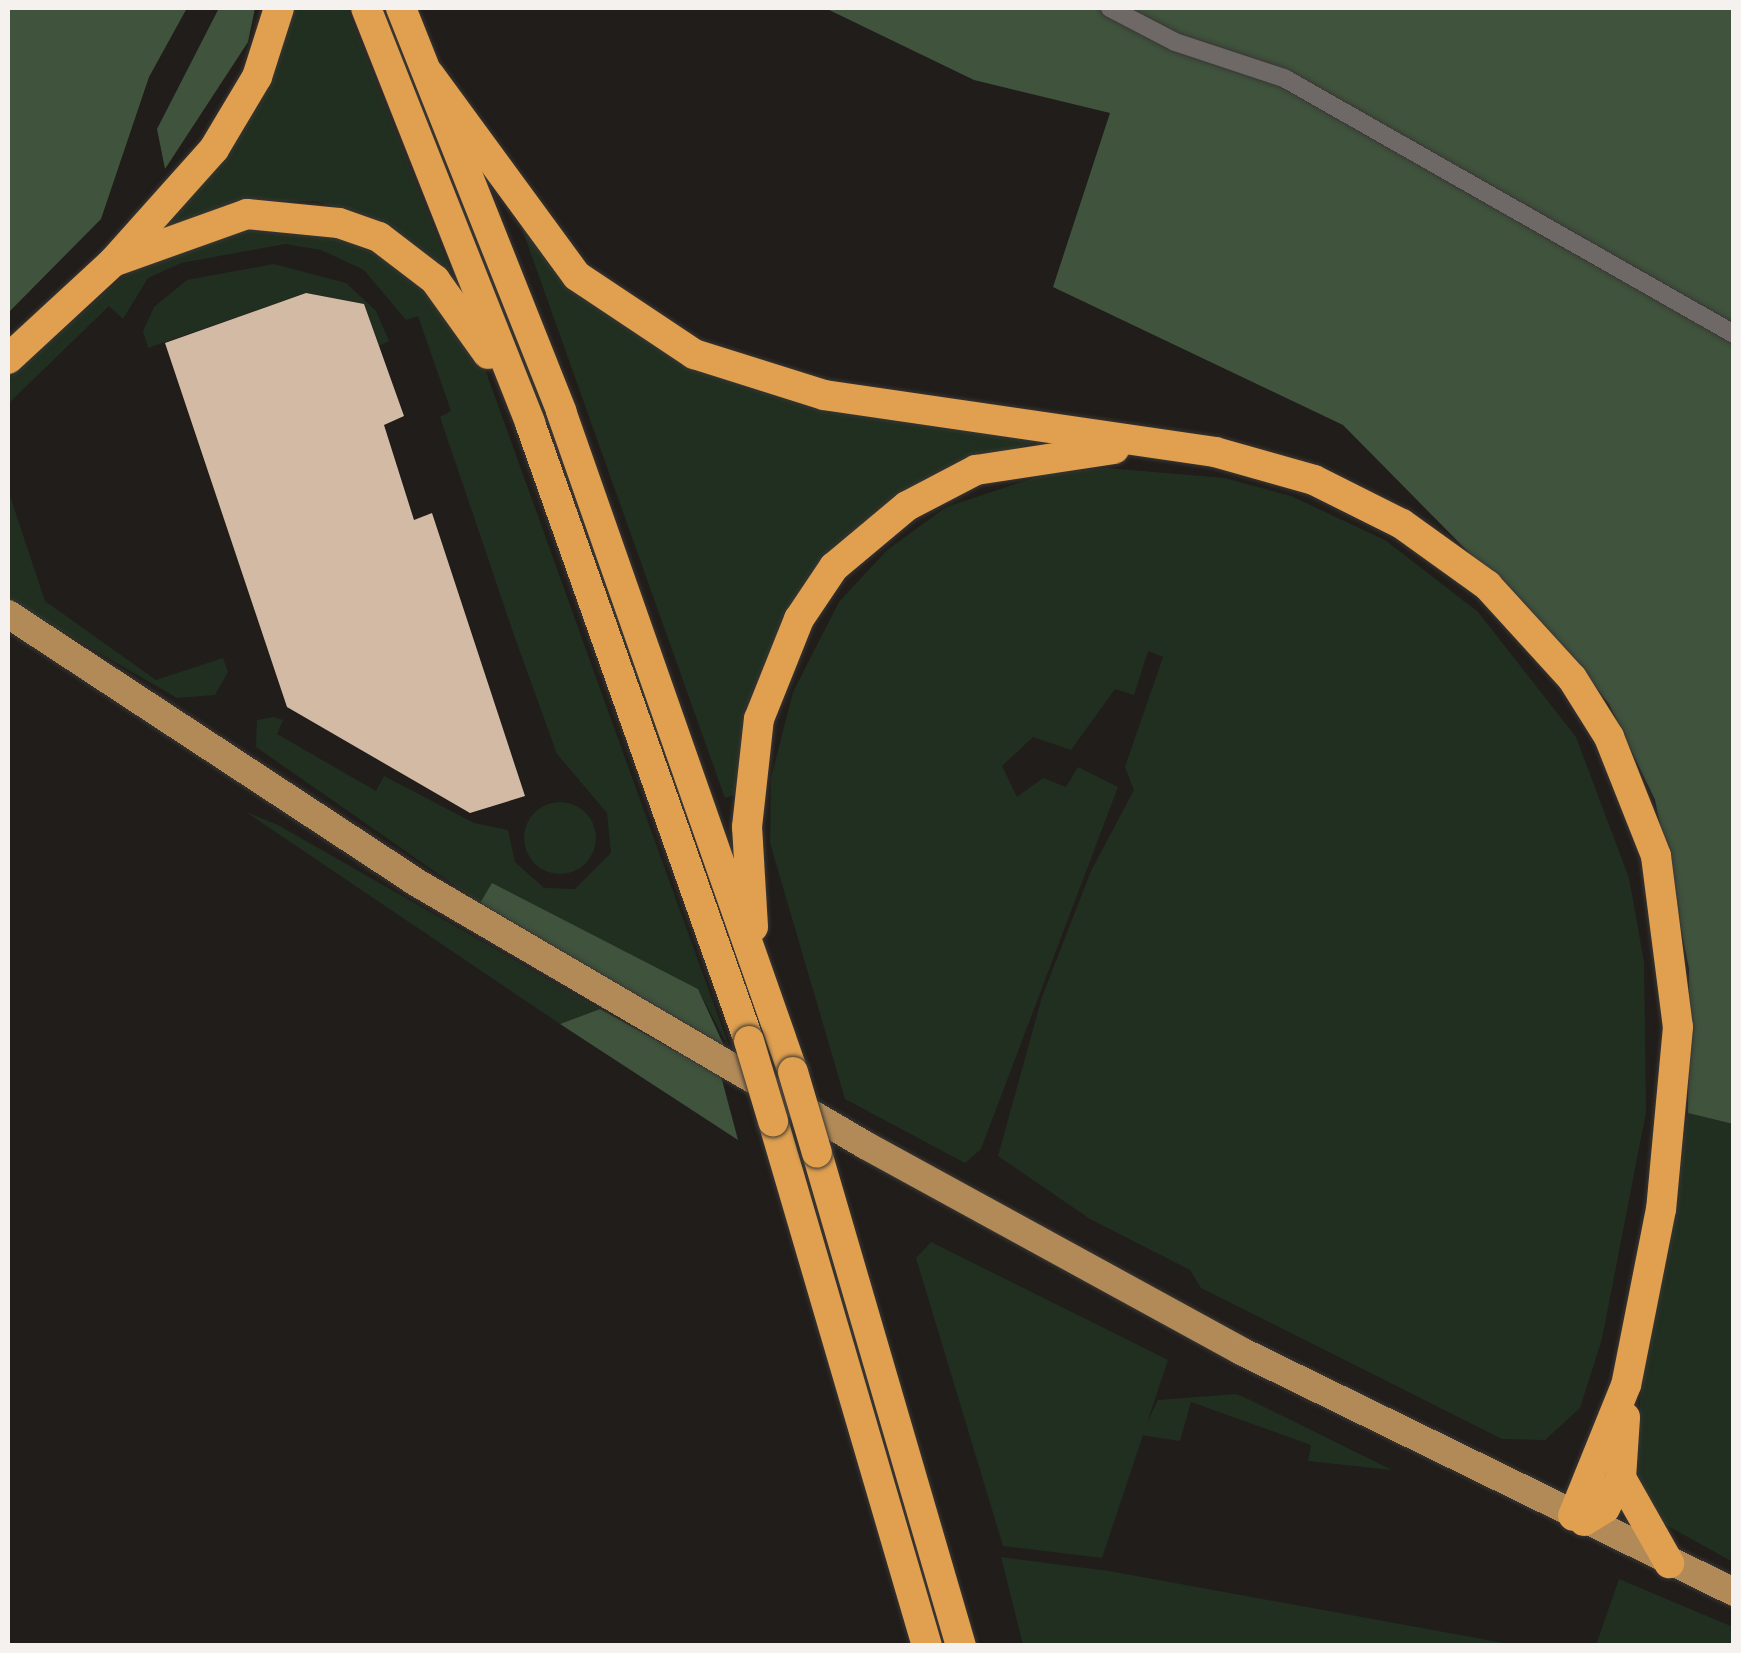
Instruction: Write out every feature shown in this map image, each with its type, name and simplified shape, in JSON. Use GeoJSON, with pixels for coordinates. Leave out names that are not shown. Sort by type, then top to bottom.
{"type":"FeatureCollection","features":[{"type":"Feature","properties":{"kind":"highway"},"geometry":{"type":"LineString","coordinates":[[8,359],[113,262],[237,116],[280,8]]}},
{"type":"Feature","properties":{"kind":"highway"},"geometry":{"type":"LineString","coordinates":[[366,8],[530,423],[749,1040],[927,1646]]}},
{"type":"Feature","properties":{"kind":"highway"},"geometry":{"type":"LineString","coordinates":[[401,8],[561,410],[752,947],[818,1152],[960,1646]]}},
{"type":"Feature","properties":{"kind":"highway"},"geometry":{"type":"LineString","coordinates":[[428,74],[577,276],[694,354],[824,395],[1267,464],[1402,524],[1525,622],[1608,737],[1656,856],[1678,1027],[1661,1208],[1626,1385],[1578,1519]]}},
{"type":"Feature","properties":{"kind":"highway"},"geometry":{"type":"LineString","coordinates":[[113,262],[247,214],[311,216],[380,237],[452,297],[530,423]]}},
{"type":"Feature","properties":{"kind":"highway"},"geometry":{"type":"LineString","coordinates":[[752,947],[746,827],[759,719],[799,619],[834,568],[907,506],[976,470],[1019,457],[1172,447]]}},
{"type":"Feature","properties":{"kind":"highway"},"geometry":{"type":"LineString","coordinates":[[1578,1519],[1605,1508],[1622,1478],[1626,1385]]}},
{"type":"Feature","properties":{"kind":"highway"},"geometry":{"type":"LineString","coordinates":[[1622,1478],[1669,1563]]}},
{"type":"Feature","properties":{"kind":"main road"},"geometry":{"type":"LineString","coordinates":[[10,617],[414,881],[798,1107],[1241,1350],[1578,1519],[1734,1592]]}},
{"type":"Feature","properties":{"kind":"street"},"geometry":{"type":"LineString","coordinates":[[1110,8],[1175,42],[1284,78],[1734,334]]}},
{"type":"Feature","properties":{"kind":"green space"},"geometry":{"type":"Polygon","coordinates":[[[8,8],[187,8],[149,77],[101,219],[8,313],[8,8]]]}},
{"type":"Feature","properties":{"kind":"green space"},"geometry":{"type":"Polygon","coordinates":[[[219,8],[255,8],[248,42],[165,169],[157,129],[219,8]]]}},
{"type":"Feature","properties":{"kind":"green space"},"geometry":{"type":"Polygon","coordinates":[[[291,8],[347,8],[452,274],[389,226],[316,201],[240,201],[162,228],[291,8]]]}},
{"type":"Feature","properties":{"kind":"green space"},"geometry":{"type":"Polygon","coordinates":[[[825,8],[1733,8],[1733,1124],[1688,1113],[1689,969],[1655,800],[1609,704],[1571,656],[1343,425],[1053,287],[1110,113],[974,80],[825,8]]]}},
{"type":"Feature","properties":{"kind":"green space"},"geometry":{"type":"Polygon","coordinates":[[[262,220],[385,248],[472,333],[731,1052],[698,989],[492,884],[480,903],[256,747],[257,720],[274,717],[283,720],[277,734],[376,791],[384,776],[474,823],[508,830],[515,862],[544,888],[575,889],[611,853],[607,813],[557,754],[515,638],[440,417],[451,411],[418,316],[406,320],[364,270],[321,250],[285,244],[181,263],[148,278],[123,319],[109,306],[8,404],[8,378],[135,266],[262,220]]]}},
{"type":"Feature","properties":{"kind":"green space"},"geometry":{"type":"Polygon","coordinates":[[[520,223],[669,348],[1048,439],[975,459],[850,535],[739,793],[725,798],[520,223]]]}},
{"type":"Feature","properties":{"kind":"green space"},"geometry":{"type":"Polygon","coordinates":[[[274,264],[346,283],[376,311],[389,341],[379,346],[364,304],[306,293],[148,348],[143,331],[154,307],[187,280],[274,264]]]}},
{"type":"Feature","properties":{"kind":"green space"},"geometry":{"type":"Polygon","coordinates":[[[1107,468],[1225,478],[1291,496],[1385,540],[1478,612],[1576,737],[1629,878],[1644,962],[1646,1112],[1602,1339],[1580,1408],[1545,1440],[1502,1439],[1201,1288],[1190,1270],[1090,1219],[998,1156],[1042,997],[1091,871],[1134,790],[1125,767],[1163,657],[1148,651],[1134,695],[1115,689],[1071,750],[1033,737],[1002,766],[1017,797],[1043,778],[1066,787],[1078,767],[1118,787],[981,1149],[965,1163],[845,1099],[770,843],[771,778],[793,692],[839,602],[887,550],[946,507],[1046,474],[1107,468]]]}},
{"type":"Feature","properties":{"kind":"green space"},"geometry":{"type":"Polygon","coordinates":[[[8,490],[45,601],[156,680],[223,658],[228,672],[215,695],[177,698],[8,600],[8,490]]]}},
{"type":"Feature","properties":{"kind":"green space"},"geometry":{"type":"Polygon","coordinates":[[[560,802],[585,813],[596,838],[585,863],[560,874],[535,863],[524,838],[535,813],[560,802]]]}},
{"type":"Feature","properties":{"kind":"green space"},"geometry":{"type":"Polygon","coordinates":[[[246,812],[278,825],[600,1009],[560,1024],[246,812]]]}},
{"type":"Feature","properties":{"kind":"green space"},"geometry":{"type":"Polygon","coordinates":[[[492,883],[698,989],[725,1048],[480,903],[492,883]]]}},
{"type":"Feature","properties":{"kind":"green space"},"geometry":{"type":"Polygon","coordinates":[[[600,1009],[721,1076],[738,1140],[560,1024],[600,1009]]]}},
{"type":"Feature","properties":{"kind":"green space"},"geometry":{"type":"Polygon","coordinates":[[[1688,1113],[1733,1124],[1733,1562],[1657,1520],[1637,1482],[1640,1399],[1688,1113]]]}},
{"type":"Feature","properties":{"kind":"green space"},"geometry":{"type":"Polygon","coordinates":[[[931,1242],[1168,1360],[1102,1558],[1003,1546],[916,1258],[931,1242]]]}},
{"type":"Feature","properties":{"kind":"green space"},"geometry":{"type":"Polygon","coordinates":[[[1236,1394],[1392,1470],[1308,1461],[1311,1445],[1191,1402],[1180,1441],[1141,1435],[1158,1400],[1236,1394]]]}},
{"type":"Feature","properties":{"kind":"green space"},"geometry":{"type":"Polygon","coordinates":[[[1001,1557],[1109,1571],[1515,1645],[1023,1645],[1001,1557]]]}},
{"type":"Feature","properties":{"kind":"green space"},"geometry":{"type":"Polygon","coordinates":[[[1619,1579],[1733,1627],[1733,1645],[1596,1645],[1619,1579]]]}},
{"type":"Feature","properties":{"kind":"building"},"geometry":{"type":"Polygon","coordinates":[[[306,293],[364,304],[404,416],[384,425],[414,520],[432,513],[525,796],[470,813],[287,707],[165,343],[306,293]]]}}]}
